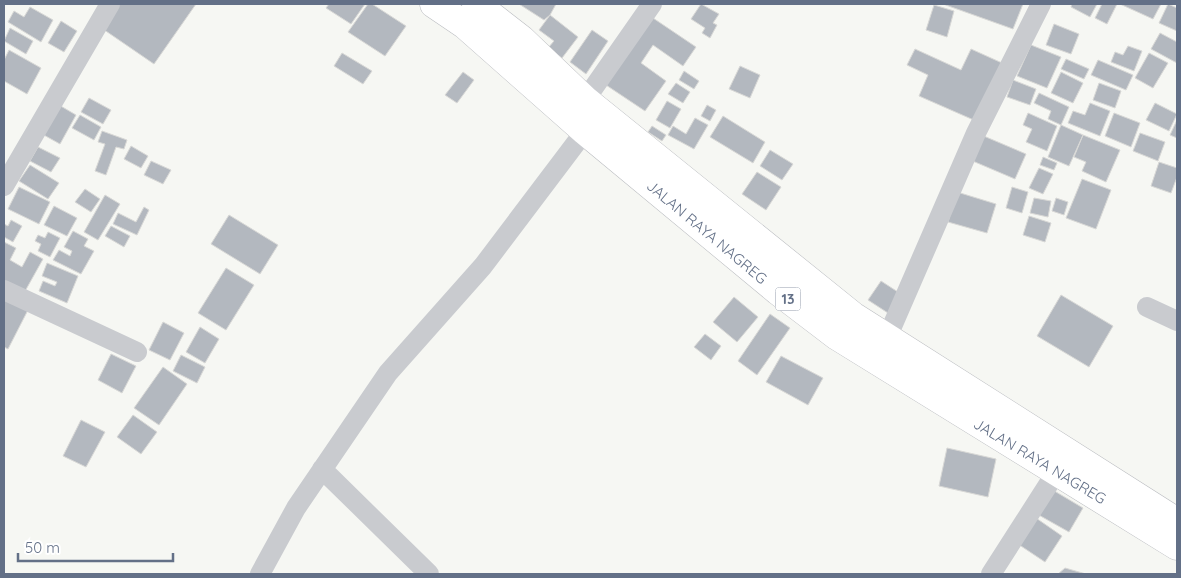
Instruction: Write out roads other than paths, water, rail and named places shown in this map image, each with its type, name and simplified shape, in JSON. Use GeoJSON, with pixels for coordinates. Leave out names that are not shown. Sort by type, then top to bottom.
{"type":"FeatureCollection","features":[{"type":"Feature","properties":{"kind":"highway","name":"JALAN RAYA NAGREG"},"geometry":{"type":"LineString","coordinates":[[434,4],[466,25],[585,131],[778,291],[837,336],[1177,546]]}},
{"type":"Feature","properties":{"kind":"highway","name":"JALAN RAYA NAGREG"},"geometry":{"type":"LineString","coordinates":[[476,4],[521,39],[585,100],[853,316],[1177,522]]}},
{"type":"Feature","properties":{"kind":"street"},"geometry":{"type":"LineString","coordinates":[[4,186],[110,4]]}},
{"type":"Feature","properties":{"kind":"street"},"geometry":{"type":"LineString","coordinates":[[585,100],[652,4]]}},
{"type":"Feature","properties":{"kind":"street"},"geometry":{"type":"LineString","coordinates":[[886,338],[976,133],[1041,4]]}},
{"type":"Feature","properties":{"kind":"street"},"geometry":{"type":"LineString","coordinates":[[260,574],[296,508],[388,372],[483,266],[585,131]]}},
{"type":"Feature","properties":{"kind":"street"},"geometry":{"type":"LineString","coordinates":[[4,290],[137,352]]}},
{"type":"Feature","properties":{"kind":"street"},"geometry":{"type":"LineString","coordinates":[[1147,308],[1177,321]]}},
{"type":"Feature","properties":{"kind":"street"},"geometry":{"type":"LineString","coordinates":[[322,469],[429,574]]}},
{"type":"Feature","properties":{"kind":"street"},"geometry":{"type":"LineString","coordinates":[[991,574],[1057,471]]}}]}
